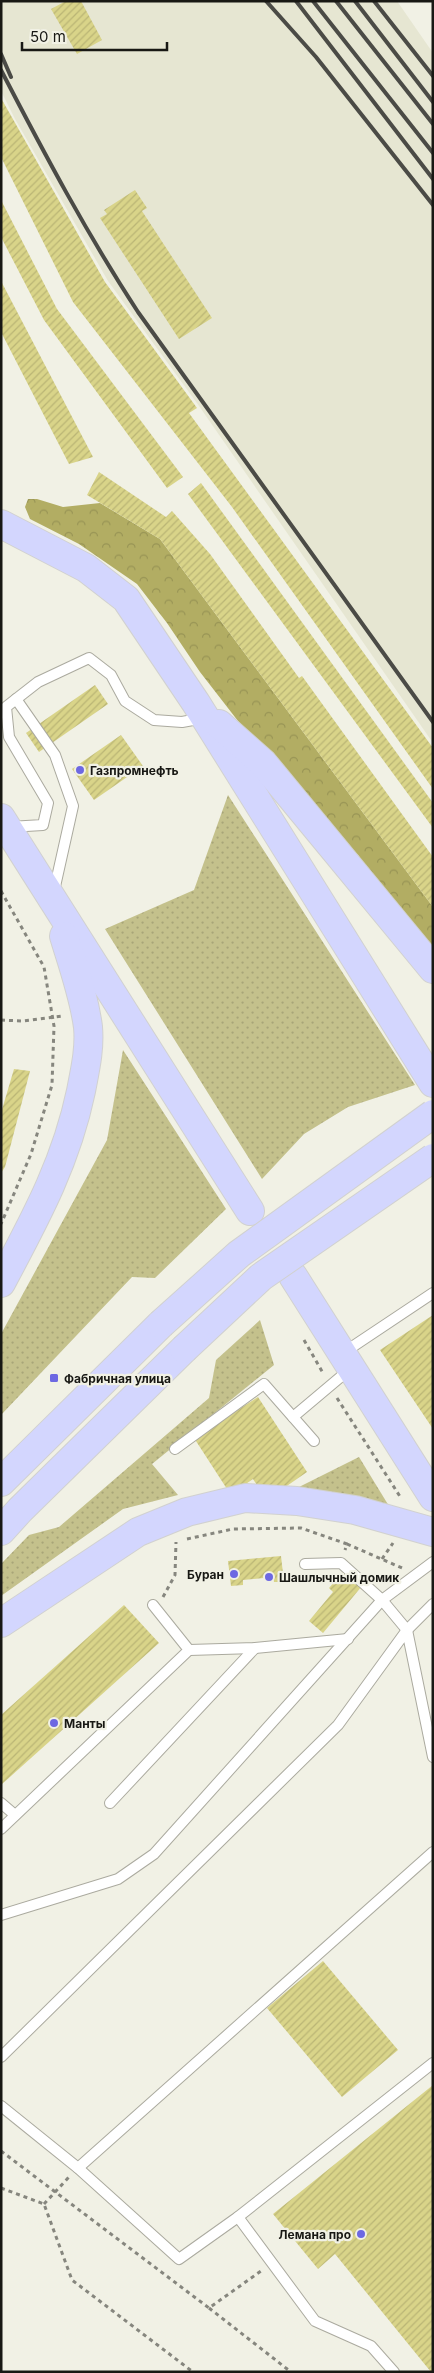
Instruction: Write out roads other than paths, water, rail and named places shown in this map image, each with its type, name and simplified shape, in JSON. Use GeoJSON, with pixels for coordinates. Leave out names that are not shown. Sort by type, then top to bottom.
{"type":"FeatureCollection","features":[{"type":"Feature","properties":{"kind":"main road"},"geometry":{"type":"LineString","coordinates":[[1,524],[86,568],[126,599],[200,711],[433,1082]]}},
{"type":"Feature","properties":{"kind":"main road"},"geometry":{"type":"LineString","coordinates":[[1,545],[31,538]]}},
{"type":"Feature","properties":{"kind":"main road"},"geometry":{"type":"LineString","coordinates":[[200,711],[263,763],[433,969]]}},
{"type":"Feature","properties":{"kind":"main road"},"geometry":{"type":"LineString","coordinates":[[4,822],[250,1210]]}},
{"type":"Feature","properties":{"kind":"main road"},"geometry":{"type":"LineString","coordinates":[[1,1283],[48,1194],[73,1130],[87,1061],[88,1028],[82,992],[52,898]]}},
{"type":"Feature","properties":{"kind":"main road"},"geometry":{"type":"LineString","coordinates":[[1,1482],[161,1324],[239,1254],[433,1114]]}},
{"type":"Feature","properties":{"kind":"main road"},"geometry":{"type":"LineString","coordinates":[[1,1531],[184,1349],[261,1277],[433,1158]]}},
{"type":"Feature","properties":{"kind":"main road"},"geometry":{"type":"LineString","coordinates":[[293,1276],[433,1497]]}},
{"type":"Feature","properties":{"kind":"main road"},"geometry":{"type":"LineString","coordinates":[[1,1623],[138,1532],[187,1512],[246,1498],[297,1501],[355,1510],[433,1532]]}},
{"type":"Feature","properties":{"kind":"lane"},"geometry":{"type":"LineString","coordinates":[[4,822],[43,825],[48,802],[9,737],[6,707],[38,682],[89,658],[110,675],[125,701],[154,720],[182,722],[200,711]]}},
{"type":"Feature","properties":{"kind":"lane"},"geometry":{"type":"LineString","coordinates":[[16,699],[55,755],[73,806],[52,898]]}},
{"type":"Feature","properties":{"kind":"lane"},"geometry":{"type":"LineString","coordinates":[[292,1416],[347,1361],[433,1293]]}},
{"type":"Feature","properties":{"kind":"lane"},"geometry":{"type":"LineString","coordinates":[[175,1450],[264,1384],[314,1441]]}},
{"type":"Feature","properties":{"kind":"lane"},"geometry":{"type":"LineString","coordinates":[[1,1916],[118,1879],[154,1854],[382,1600],[433,1562]]}},
{"type":"Feature","properties":{"kind":"lane"},"geometry":{"type":"LineString","coordinates":[[305,1564],[341,1563],[382,1600],[406,1630],[433,1757]]}},
{"type":"Feature","properties":{"kind":"lane"},"geometry":{"type":"LineString","coordinates":[[1,2058],[338,1725],[406,1630],[433,1604]]}},
{"type":"Feature","properties":{"kind":"lane"},"geometry":{"type":"LineString","coordinates":[[153,1605],[189,1650]]}},
{"type":"Feature","properties":{"kind":"lane"},"geometry":{"type":"LineString","coordinates":[[1,1829],[189,1650],[255,1648],[348,1639]]}},
{"type":"Feature","properties":{"kind":"lane"},"geometry":{"type":"LineString","coordinates":[[110,1803],[255,1648]]}},
{"type":"Feature","properties":{"kind":"lane"},"geometry":{"type":"LineString","coordinates":[[1,1803],[15,1815]]}},
{"type":"Feature","properties":{"kind":"lane"},"geometry":{"type":"LineString","coordinates":[[78,2168],[433,1852]]}},
{"type":"Feature","properties":{"kind":"lane"},"geometry":{"type":"LineString","coordinates":[[1,2106],[78,2168],[179,2259],[238,2217],[433,2062]]}},
{"type":"Feature","properties":{"kind":"lane"},"geometry":{"type":"LineString","coordinates":[[238,2217],[315,2321],[372,2346],[394,2372]]}},
{"type":"Feature","properties":{"kind":"railway"},"geometry":{"type":"LineString","coordinates":[[266,1],[316,57],[433,205]]}},
{"type":"Feature","properties":{"kind":"railway"},"geometry":{"type":"LineString","coordinates":[[296,1],[433,179]]}},
{"type":"Feature","properties":{"kind":"railway"},"geometry":{"type":"LineString","coordinates":[[313,1],[433,153]]}},
{"type":"Feature","properties":{"kind":"railway"},"geometry":{"type":"LineString","coordinates":[[336,1],[433,124]]}},
{"type":"Feature","properties":{"kind":"railway"},"geometry":{"type":"LineString","coordinates":[[355,1],[433,102]]}},
{"type":"Feature","properties":{"kind":"railway"},"geometry":{"type":"LineString","coordinates":[[374,1],[433,76]]}},
{"type":"Feature","properties":{"kind":"railway"},"geometry":{"type":"LineString","coordinates":[[1,54],[11,77]]}},
{"type":"Feature","properties":{"kind":"railway"},"geometry":{"type":"LineString","coordinates":[[1,70],[66,193],[138,312],[433,722]]}},
{"type":"Feature","properties":{"kind":"place","name":"Газпромнефть"},"geometry":{"type":"Point","coordinates":[80,770]}},
{"type":"Feature","properties":{"kind":"place","name":"Фабричная улица"},"geometry":{"type":"Point","coordinates":[54,1378]}},
{"type":"Feature","properties":{"kind":"place","name":"Буран"},"geometry":{"type":"Point","coordinates":[234,1574]}},
{"type":"Feature","properties":{"kind":"place","name":"Шашлычный домик"},"geometry":{"type":"Point","coordinates":[269,1577]}},
{"type":"Feature","properties":{"kind":"place","name":"Манты"},"geometry":{"type":"Point","coordinates":[54,1723]}},
{"type":"Feature","properties":{"kind":"place","name":"Лемана про"},"geometry":{"type":"Point","coordinates":[361,2234]}}]}
